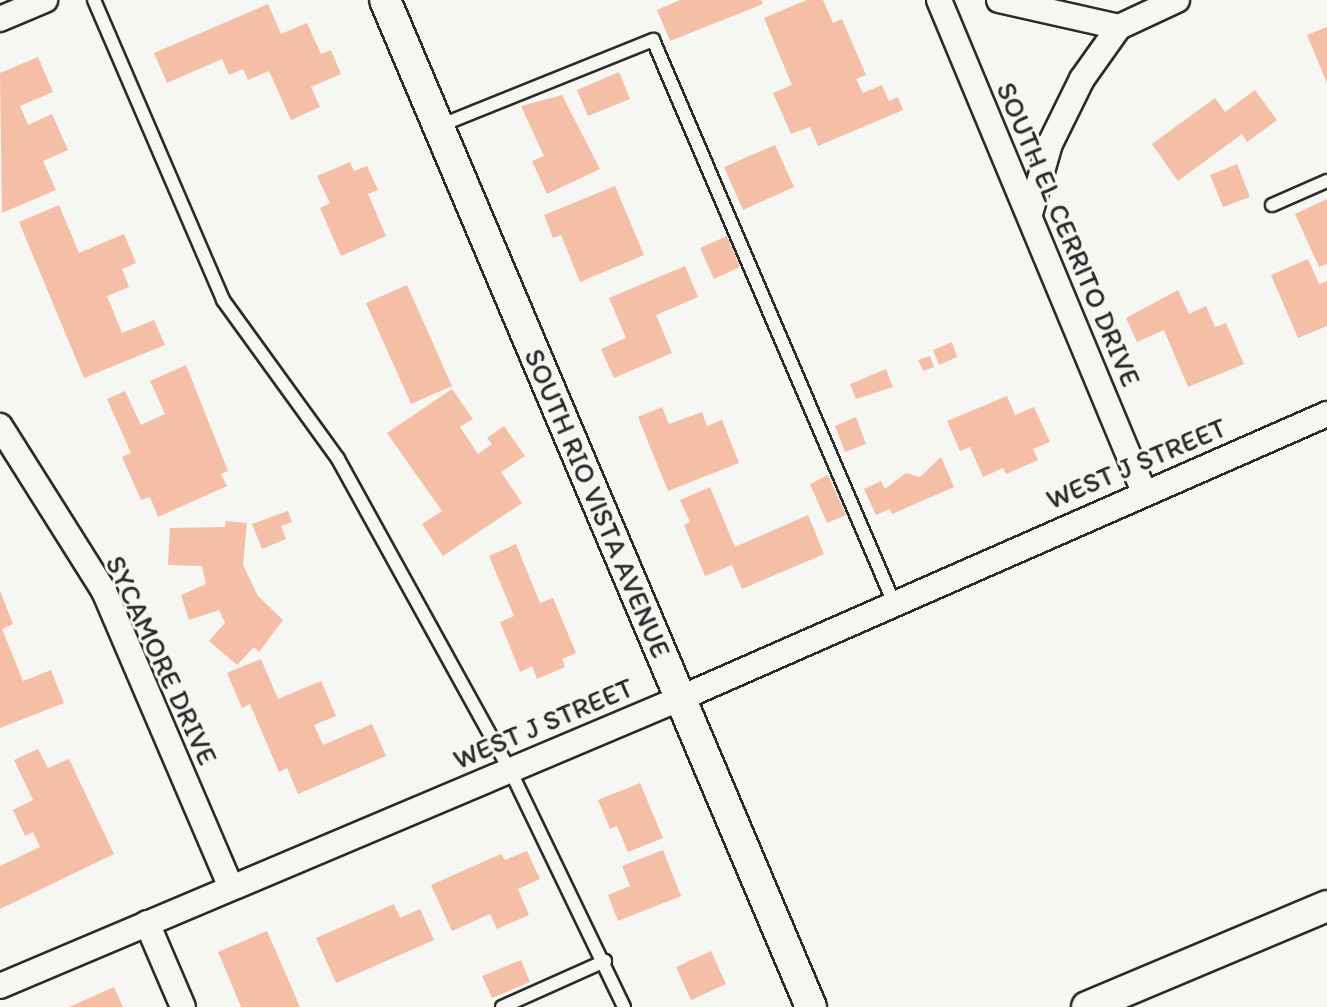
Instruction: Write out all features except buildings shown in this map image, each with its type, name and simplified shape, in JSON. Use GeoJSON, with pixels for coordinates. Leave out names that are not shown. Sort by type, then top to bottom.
{"type":"FeatureCollection","features":[{"type":"Feature","properties":{"kind":"street"},"geometry":{"type":"LineString","coordinates":[[0,19],[45,0]]}},
{"type":"Feature","properties":{"kind":"street","name":"SOUTH RIO VISTA AVENUE"},"geometry":{"type":"LineString","coordinates":[[385,0],[811,1007]]}},
{"type":"Feature","properties":{"kind":"street","name":"SOUTH EL CERRITO DRIVE"},"geometry":{"type":"LineString","coordinates":[[939,0],[1144,492]]}},
{"type":"Feature","properties":{"kind":"street"},"geometry":{"type":"LineString","coordinates":[[999,0],[1119,27]]}},
{"type":"Feature","properties":{"kind":"street"},"geometry":{"type":"LineString","coordinates":[[1030,214],[1050,144],[1082,79],[1119,27],[1177,0]]}},
{"type":"Feature","properties":{"kind":"street","name":"WEST J STREET"},"geometry":{"type":"LineString","coordinates":[[0,986],[230,885],[681,698],[1327,414]]}},
{"type":"Feature","properties":{"kind":"street","name":"SYCAMORE DRIVE"},"geometry":{"type":"LineString","coordinates":[[0,426],[104,591],[230,885]]}},
{"type":"Feature","properties":{"kind":"street"},"geometry":{"type":"LineString","coordinates":[[1087,1007],[1327,906]]}},
{"type":"Feature","properties":{"kind":"street"},"geometry":{"type":"LineString","coordinates":[[147,923],[183,1007]]}},
{"type":"Feature","properties":{"kind":"lane"},"geometry":{"type":"LineString","coordinates":[[94,0],[223,300],[338,459],[510,770],[605,961],[624,1007]]}},
{"type":"Feature","properties":{"kind":"lane"},"geometry":{"type":"LineString","coordinates":[[439,126],[653,40],[894,603]]}},
{"type":"Feature","properties":{"kind":"lane"},"geometry":{"type":"LineString","coordinates":[[1272,205],[1327,181]]}},
{"type":"Feature","properties":{"kind":"lane"},"geometry":{"type":"LineString","coordinates":[[502,1007],[605,961]]}}]}
